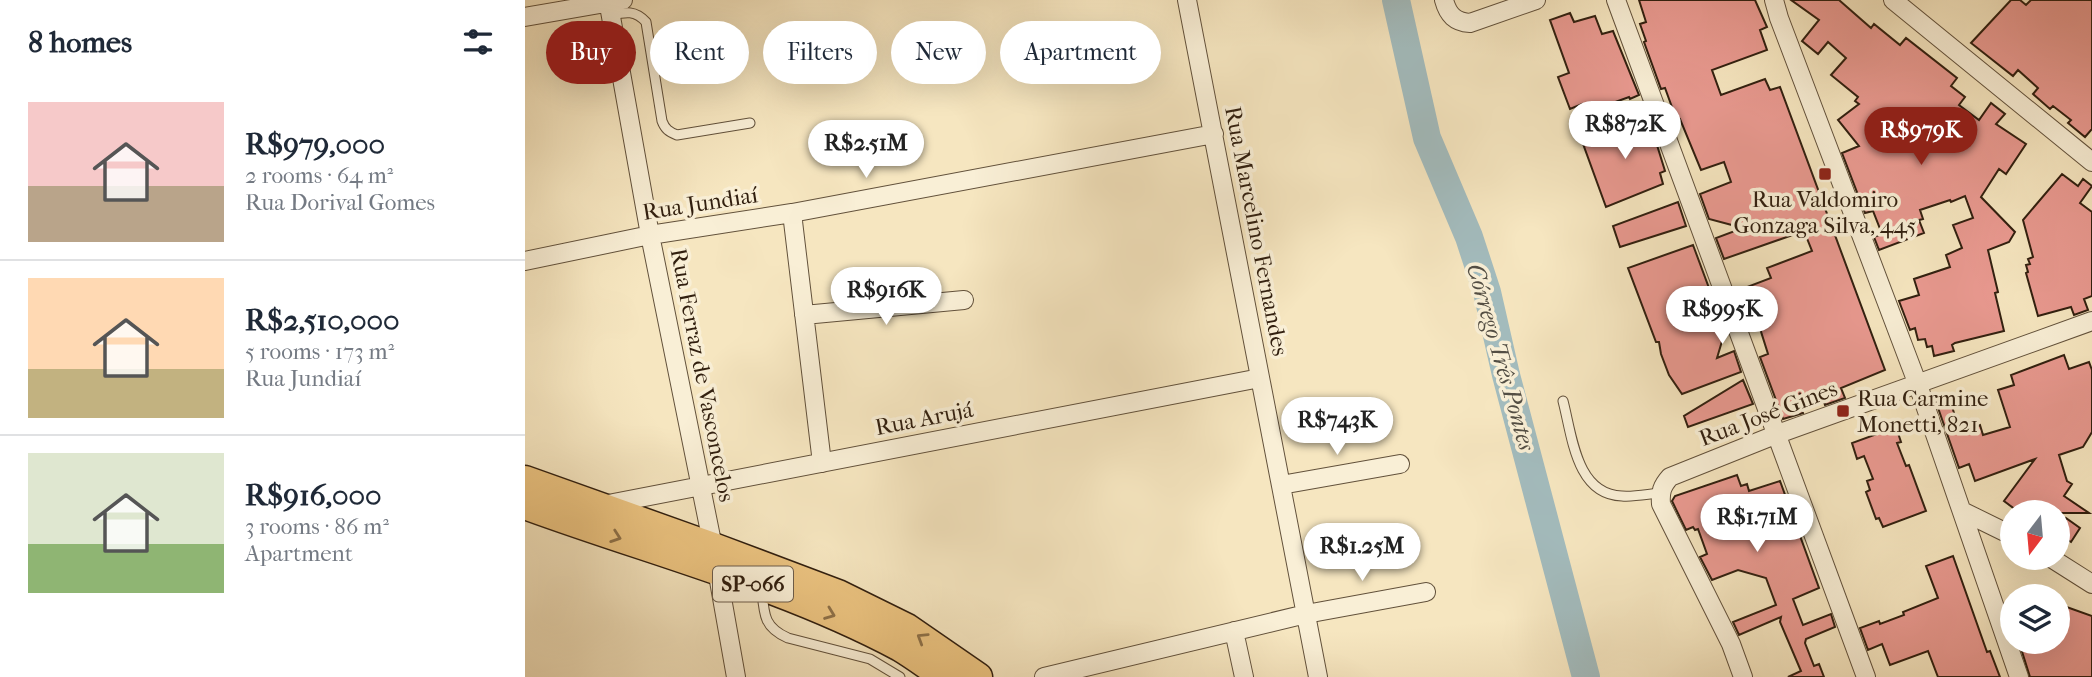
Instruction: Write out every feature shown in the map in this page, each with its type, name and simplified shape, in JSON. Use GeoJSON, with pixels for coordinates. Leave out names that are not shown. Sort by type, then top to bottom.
{"type":"FeatureCollection","features":[{"type":"Feature","properties":{"kind":"main road","name":"SP-066"},"geometry":{"type":"LineString","coordinates":[[525,480],[598,506],[715,559],[761,587],[847,620],[902,649],[944,677]]}},
{"type":"Feature","properties":{"kind":"main road","name":"SP-066"},"geometry":{"type":"LineString","coordinates":[[525,505],[538,518],[796,577],[878,613],[928,642],[978,677]]}},
{"type":"Feature","properties":{"kind":"street","name":"Rua Marcelino Fernandes"},"geometry":{"type":"LineString","coordinates":[[1187,0],[1318,677]]}},
{"type":"Feature","properties":{"kind":"street"},"geometry":{"type":"LineString","coordinates":[[1444,0],[1452,17],[1459,22],[1470,23],[1536,0]]}},
{"type":"Feature","properties":{"kind":"street"},"geometry":{"type":"LineString","coordinates":[[1616,0],[1866,677]]}},
{"type":"Feature","properties":{"kind":"street"},"geometry":{"type":"LineString","coordinates":[[1774,0],[1918,384],[2019,677]]}},
{"type":"Feature","properties":{"kind":"street"},"geometry":{"type":"LineString","coordinates":[[1892,0],[2092,162]]}},
{"type":"Feature","properties":{"kind":"street"},"geometry":{"type":"LineString","coordinates":[[525,17],[612,4]]}},
{"type":"Feature","properties":{"kind":"street","name":"Rua Ferraz de Vasconcelos"},"geometry":{"type":"LineString","coordinates":[[612,4],[650,235],[701,486],[736,677]]}},
{"type":"Feature","properties":{"kind":"street","name":"Rua Jundiaí"},"geometry":{"type":"LineString","coordinates":[[525,261],[650,235],[792,213],[1213,134]]}},
{"type":"Feature","properties":{"kind":"street"},"geometry":{"type":"LineString","coordinates":[[792,213],[822,463]]}},
{"type":"Feature","properties":{"kind":"street"},"geometry":{"type":"LineString","coordinates":[[804,316],[964,300]]}},
{"type":"Feature","properties":{"kind":"street","name":"Rua José Gines"},"geometry":{"type":"LineString","coordinates":[[1660,493],[1663,484],[1670,477],[2092,321]]}},
{"type":"Feature","properties":{"kind":"street","name":"Rua Arujá"},"geometry":{"type":"LineString","coordinates":[[598,506],[1260,378]]}},
{"type":"Feature","properties":{"kind":"street"},"geometry":{"type":"LineString","coordinates":[[1281,485],[1400,464]]}},
{"type":"Feature","properties":{"kind":"street"},"geometry":{"type":"LineString","coordinates":[[1660,493],[1661,504],[1731,644],[1743,677]]}},
{"type":"Feature","properties":{"kind":"street"},"geometry":{"type":"LineString","coordinates":[[1962,511],[2000,530]]}},
{"type":"Feature","properties":{"kind":"street"},"geometry":{"type":"LineString","coordinates":[[2070,570],[2092,584]]}},
{"type":"Feature","properties":{"kind":"street"},"geometry":{"type":"LineString","coordinates":[[1044,677],[1306,614],[1426,592]]}},
{"type":"Feature","properties":{"kind":"street"},"geometry":{"type":"LineString","coordinates":[[1234,631],[1244,677]]}},
{"type":"Feature","properties":{"kind":"lane"},"geometry":{"type":"LineString","coordinates":[[612,4],[640,15],[646,22],[664,127],[677,135],[750,123]]}},
{"type":"Feature","properties":{"kind":"lane"},"geometry":{"type":"LineString","coordinates":[[1563,401],[1582,471],[1591,483],[1601,491],[1623,496],[1660,493]]}},
{"type":"Feature","properties":{"kind":"lane"},"geometry":{"type":"LineString","coordinates":[[761,587],[764,614],[776,632],[788,638],[870,659],[900,677]]}},
{"type":"Feature","properties":{"kind":"building"},"geometry":{"type":"Polygon","coordinates":[[[1639,0],[1755,0],[1767,27],[1760,30],[1767,50],[1712,70],[1721,95],[1765,79],[1770,90],[1780,87],[1885,370],[1841,388],[1845,398],[1825,405],[1822,395],[1800,403],[1803,413],[1783,419],[1760,357],[1768,354],[1747,287],[1771,278],[1767,268],[1812,251],[1804,231],[1724,259],[1716,238],[1743,228],[1709,219],[1700,194],[1731,182],[1724,162],[1701,170],[1680,119],[1673,122],[1669,111],[1673,110],[1665,88],[1661,89],[1644,42],[1646,41],[1640,24],[1646,22],[1639,0]]]}},
{"type":"Feature","properties":{"kind":"building"},"geometry":{"type":"Polygon","coordinates":[[[1791,0],[1839,0],[1871,28],[1874,24],[1900,45],[1906,38],[1957,78],[1951,86],[1965,97],[1959,105],[1979,120],[1991,103],[2005,114],[1996,124],[2026,144],[2006,174],[1999,169],[1981,197],[2015,232],[2009,242],[1988,250],[2004,331],[1955,343],[1952,345],[1954,351],[1934,356],[1932,346],[1927,347],[1925,339],[1918,340],[1915,328],[1910,330],[1899,301],[1919,295],[1914,279],[1950,267],[1946,255],[1962,248],[1953,225],[1973,218],[1965,196],[1920,210],[1923,219],[1919,220],[1924,233],[1879,250],[1874,237],[1882,234],[1873,211],[1865,213],[1842,153],[1859,146],[1838,120],[1859,104],[1855,101],[1858,97],[1831,75],[1846,58],[1828,42],[1818,54],[1802,41],[1819,20],[1791,0]]]}},
{"type":"Feature","properties":{"kind":"building"},"geometry":{"type":"Polygon","coordinates":[[[2011,0],[2020,0],[2026,5],[2031,0],[2092,0],[2092,129],[2085,137],[2068,123],[2071,120],[2053,106],[2050,109],[2033,94],[2038,88],[2018,70],[2013,76],[1971,43],[2011,0]]]}},
{"type":"Feature","properties":{"kind":"building"},"geometry":{"type":"Polygon","coordinates":[[[1570,13],[1574,22],[1595,16],[1602,34],[1613,31],[1639,95],[1585,113],[1582,104],[1570,109],[1558,77],[1569,73],[1550,20],[1570,13]]]}},
{"type":"Feature","properties":{"kind":"building"},"geometry":{"type":"Polygon","coordinates":[[[1645,118],[1652,129],[1665,171],[1660,173],[1663,184],[1606,207],[1582,141],[1645,118]]]}},
{"type":"Feature","properties":{"kind":"building"},"geometry":{"type":"Polygon","coordinates":[[[2062,174],[2078,186],[2083,179],[2092,186],[2080,203],[2092,212],[2092,296],[2084,299],[2088,310],[2074,315],[2071,307],[2038,316],[2026,273],[2026,265],[2030,264],[2028,259],[2033,257],[2023,220],[2062,174]]]}},
{"type":"Feature","properties":{"kind":"building"},"geometry":{"type":"Polygon","coordinates":[[[1678,202],[1686,226],[1620,247],[1613,226],[1678,202]]]}},
{"type":"Feature","properties":{"kind":"building"},"geometry":{"type":"Polygon","coordinates":[[[1693,245],[1725,331],[1717,358],[1734,351],[1741,372],[1682,394],[1669,375],[1659,342],[1656,342],[1628,268],[1693,245]]]}},
{"type":"Feature","properties":{"kind":"building"},"geometry":{"type":"Polygon","coordinates":[[[2064,355],[2069,369],[2089,362],[2092,370],[2092,432],[2083,447],[2059,455],[2067,481],[2072,484],[2064,496],[2070,500],[2005,500],[2035,459],[1975,481],[1969,464],[1959,468],[1936,402],[1949,397],[1960,432],[1980,425],[1983,435],[2010,427],[1998,390],[2014,385],[2011,375],[2064,355]]]}},
{"type":"Feature","properties":{"kind":"building"},"geometry":{"type":"Polygon","coordinates":[[[1743,380],[1753,404],[1688,427],[1684,416],[1743,380]]]}},
{"type":"Feature","properties":{"kind":"building"},"geometry":{"type":"Polygon","coordinates":[[[1896,427],[1901,442],[1897,443],[1906,466],[1909,465],[1926,511],[1883,527],[1879,518],[1876,519],[1866,492],[1870,490],[1867,481],[1873,479],[1864,456],[1857,459],[1852,443],[1896,427]]]}},
{"type":"Feature","properties":{"kind":"building"},"geometry":{"type":"Polygon","coordinates":[[[1737,475],[1741,486],[1747,484],[1749,491],[1780,481],[1819,588],[1793,599],[1803,625],[1831,614],[1835,627],[1806,639],[1805,643],[1814,666],[1819,664],[1824,677],[1788,677],[1801,671],[1780,622],[1781,617],[1739,635],[1733,622],[1776,605],[1766,578],[1738,570],[1712,580],[1700,557],[1707,554],[1698,529],[1693,527],[1686,530],[1672,501],[1675,496],[1737,475]]]}},
{"type":"Feature","properties":{"kind":"building"},"geometry":{"type":"Polygon","coordinates":[[[2070,500],[2089,513],[2070,513],[2070,500]]]}},
{"type":"Feature","properties":{"kind":"building"},"geometry":{"type":"Polygon","coordinates":[[[2070,521],[2080,528],[2070,541],[2070,521]]]}},
{"type":"Feature","properties":{"kind":"building"},"geometry":{"type":"Polygon","coordinates":[[[1953,556],[1987,652],[1990,651],[2000,677],[1938,677],[1928,651],[1890,665],[1882,644],[1868,650],[1860,628],[1904,615],[1903,612],[1938,598],[1926,566],[1953,556]]]}},
{"type":"Feature","properties":{"kind":"building"},"geometry":{"type":"Polygon","coordinates":[[[2070,608],[2092,616],[2092,677],[2030,677],[2023,654],[2070,654],[2070,608]]]}},
{"type":"Feature","properties":{"kind":"waterway","name":"Córrego Três Pontes"},"geometry":{"type":"LineString","coordinates":[[1396,0],[1427,138],[1469,237],[1487,292],[1506,375],[1586,677]]}},
{"type":"Feature","properties":{"kind":"place","name":"Rua Valdomiro Gonzaga Silva, 445"},"geometry":{"type":"Point","coordinates":[1825,174]}},
{"type":"Feature","properties":{"kind":"place","name":"Rua Carmine Monetti, 821"},"geometry":{"type":"Point","coordinates":[1843,411]}}]}
